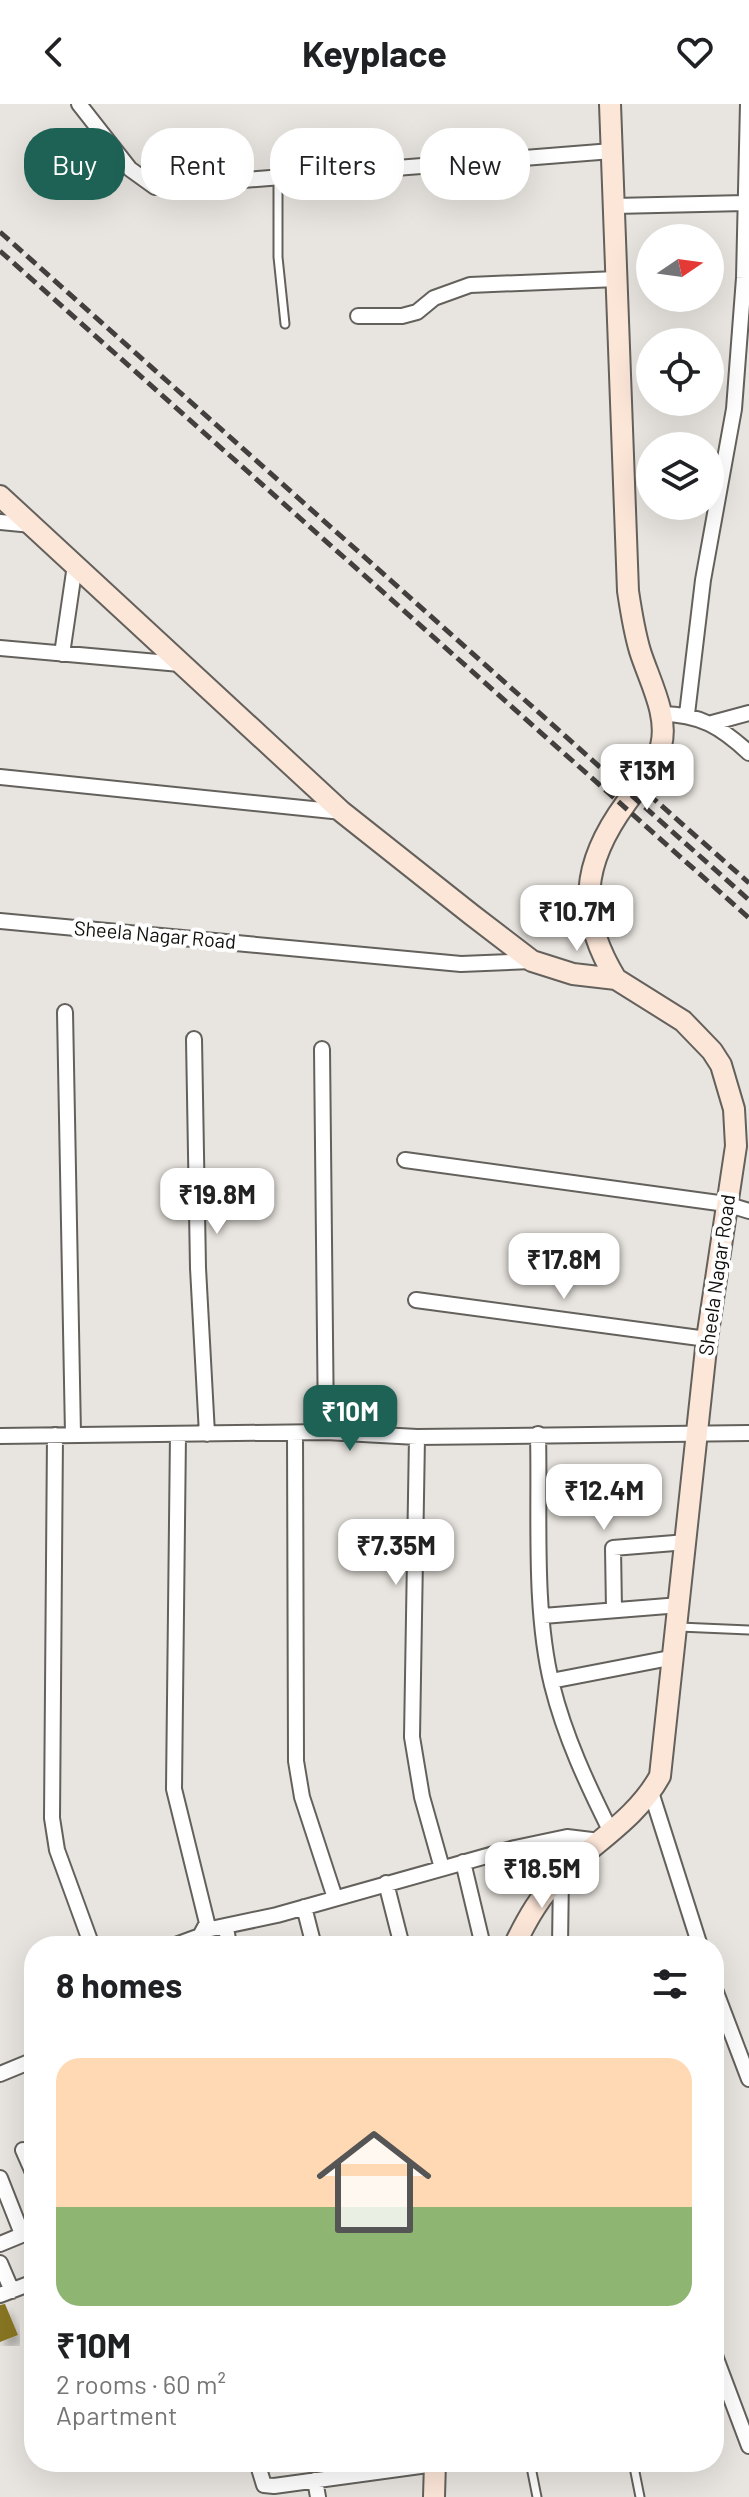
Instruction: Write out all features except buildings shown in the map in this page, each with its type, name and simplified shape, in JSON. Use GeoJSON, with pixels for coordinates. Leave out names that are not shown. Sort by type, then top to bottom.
{"type":"FeatureCollection","features":[{"type":"Feature","properties":{"kind":"main road"},"geometry":{"type":"LineString","coordinates":[[610,104],[628,591],[640,649],[661,714],[661,745],[653,767],[606,830],[592,863],[587,889],[595,939],[616,979]]}},
{"type":"Feature","properties":{"kind":"main road"},"geometry":{"type":"LineString","coordinates":[[0,496],[342,812],[532,961]]}},
{"type":"Feature","properties":{"kind":"main road","name":"Sheela Nagar Road"},"geometry":{"type":"LineString","coordinates":[[520,1936],[543,1895],[561,1874],[631,1816],[651,1792],[664,1756],[707,1339],[736,1129],[729,1084],[721,1065],[683,1021],[616,979],[573,974],[532,961]]}},
{"type":"Feature","properties":{"kind":"main road"},"geometry":{"type":"LineString","coordinates":[[434,2497],[435,2472]]}},
{"type":"Feature","properties":{"kind":"street"},"geometry":{"type":"LineString","coordinates":[[79,104],[130,169],[155,187],[270,180]]}},
{"type":"Feature","properties":{"kind":"street"},"geometry":{"type":"LineString","coordinates":[[687,714],[703,580],[734,409],[746,278],[748,114]]}},
{"type":"Feature","properties":{"kind":"street"},"geometry":{"type":"LineString","coordinates":[[404,168],[612,151]]}},
{"type":"Feature","properties":{"kind":"street"},"geometry":{"type":"LineString","coordinates":[[614,206],[745,203]]}},
{"type":"Feature","properties":{"kind":"street"},"geometry":{"type":"LineString","coordinates":[[358,316],[402,316],[417,312],[434,298],[470,285],[617,279]]}},
{"type":"Feature","properties":{"kind":"street"},"geometry":{"type":"LineString","coordinates":[[0,522],[32,525]]}},
{"type":"Feature","properties":{"kind":"street"},"geometry":{"type":"LineString","coordinates":[[62,654],[75,565]]}},
{"type":"Feature","properties":{"kind":"street"},"geometry":{"type":"LineString","coordinates":[[0,648],[180,664]]}},
{"type":"Feature","properties":{"kind":"street"},"geometry":{"type":"LineString","coordinates":[[712,723],[749,713]]}},
{"type":"Feature","properties":{"kind":"street"},"geometry":{"type":"LineString","coordinates":[[661,714],[687,714],[712,723],[749,753]]}},
{"type":"Feature","properties":{"kind":"street"},"geometry":{"type":"LineString","coordinates":[[0,777],[342,812]]}},
{"type":"Feature","properties":{"kind":"street","name":"Sheela Nagar Road"},"geometry":{"type":"LineString","coordinates":[[0,921],[461,964],[532,961]]}},
{"type":"Feature","properties":{"kind":"street"},"geometry":{"type":"LineString","coordinates":[[65,1012],[73,1434]]}},
{"type":"Feature","properties":{"kind":"street"},"geometry":{"type":"LineString","coordinates":[[194,1039],[198,1268],[207,1434]]}},
{"type":"Feature","properties":{"kind":"street"},"geometry":{"type":"LineString","coordinates":[[322,1049],[326,1432]]}},
{"type":"Feature","properties":{"kind":"street"},"geometry":{"type":"LineString","coordinates":[[405,1160],[726,1204],[749,1211]]}},
{"type":"Feature","properties":{"kind":"street"},"geometry":{"type":"LineString","coordinates":[[416,1300],[707,1339]]}},
{"type":"Feature","properties":{"kind":"street"},"geometry":{"type":"LineString","coordinates":[[0,1436],[326,1432],[417,1437],[699,1431],[749,1433]]}},
{"type":"Feature","properties":{"kind":"street"},"geometry":{"type":"LineString","coordinates":[[295,1433],[296,1761],[302,1797],[335,1898]]}},
{"type":"Feature","properties":{"kind":"street"},"geometry":{"type":"LineString","coordinates":[[178,1434],[174,1789],[206,1930]]}},
{"type":"Feature","properties":{"kind":"street"},"geometry":{"type":"LineString","coordinates":[[194,1936],[206,1930],[304,1907],[463,1862],[567,1837],[606,1836],[578,1766],[551,1681],[543,1616],[538,1434]]}},
{"type":"Feature","properties":{"kind":"street"},"geometry":{"type":"LineString","coordinates":[[55,1435],[52,1818],[57,1850],[88,1936]]}},
{"type":"Feature","properties":{"kind":"street"},"geometry":{"type":"LineString","coordinates":[[417,1437],[412,1737],[422,1797],[442,1868]]}},
{"type":"Feature","properties":{"kind":"street"},"geometry":{"type":"LineString","coordinates":[[614,1610],[613,1548],[687,1542]]}},
{"type":"Feature","properties":{"kind":"street"},"geometry":{"type":"LineString","coordinates":[[543,1616],[680,1605]]}},
{"type":"Feature","properties":{"kind":"street"},"geometry":{"type":"LineString","coordinates":[[551,1681],[675,1657]]}},
{"type":"Feature","properties":{"kind":"street"},"geometry":{"type":"LineString","coordinates":[[651,1792],[697,1936]]}},
{"type":"Feature","properties":{"kind":"street"},"geometry":{"type":"LineString","coordinates":[[463,1862],[481,1936]]}},
{"type":"Feature","properties":{"kind":"street"},"geometry":{"type":"LineString","coordinates":[[560,1936],[561,1874]]}},
{"type":"Feature","properties":{"kind":"street"},"geometry":{"type":"LineString","coordinates":[[386,1883],[399,1936]]}},
{"type":"Feature","properties":{"kind":"street"},"geometry":{"type":"LineString","coordinates":[[304,1907],[311,1936]]}},
{"type":"Feature","properties":{"kind":"street"},"geometry":{"type":"LineString","coordinates":[[226,1927],[227,1936]]}},
{"type":"Feature","properties":{"kind":"street"},"geometry":{"type":"LineString","coordinates":[[724,2013],[749,2079]]}},
{"type":"Feature","properties":{"kind":"street"},"geometry":{"type":"LineString","coordinates":[[0,2074],[24,2064]]}},
{"type":"Feature","properties":{"kind":"street"},"geometry":{"type":"LineString","coordinates":[[0,2178],[24,2224]]}},
{"type":"Feature","properties":{"kind":"street"},"geometry":{"type":"LineString","coordinates":[[0,2244],[24,2234]]}},
{"type":"Feature","properties":{"kind":"street"},"geometry":{"type":"LineString","coordinates":[[0,2263],[6,2293]]}},
{"type":"Feature","properties":{"kind":"street"},"geometry":{"type":"LineString","coordinates":[[724,2380],[749,2446]]}},
{"type":"Feature","properties":{"kind":"street"},"geometry":{"type":"LineString","coordinates":[[260,2472],[264,2485],[371,2472]]}},
{"type":"Feature","properties":{"kind":"street"},"geometry":{"type":"LineString","coordinates":[[315,2480],[318,2497]]}},
{"type":"Feature","properties":{"kind":"lane"},"geometry":{"type":"LineString","coordinates":[[278,200],[278,257],[285,324]]}},
{"type":"Feature","properties":{"kind":"lane"},"geometry":{"type":"LineString","coordinates":[[678,1627],[749,1630]]}},
{"type":"Feature","properties":{"kind":"lane"},"geometry":{"type":"LineString","coordinates":[[532,2472],[537,2497]]}},
{"type":"Feature","properties":{"kind":"lane"},"geometry":{"type":"LineString","coordinates":[[635,2472],[640,2497]]}},
{"type":"Feature","properties":{"kind":"railway"},"geometry":{"type":"LineString","coordinates":[[0,232],[749,900]]}},
{"type":"Feature","properties":{"kind":"railway"},"geometry":{"type":"LineString","coordinates":[[0,251],[749,918]]}},
{"type":"Feature","properties":{"kind":"railway"},"geometry":{"type":"LineString","coordinates":[[621,770],[749,883]]}}]}
